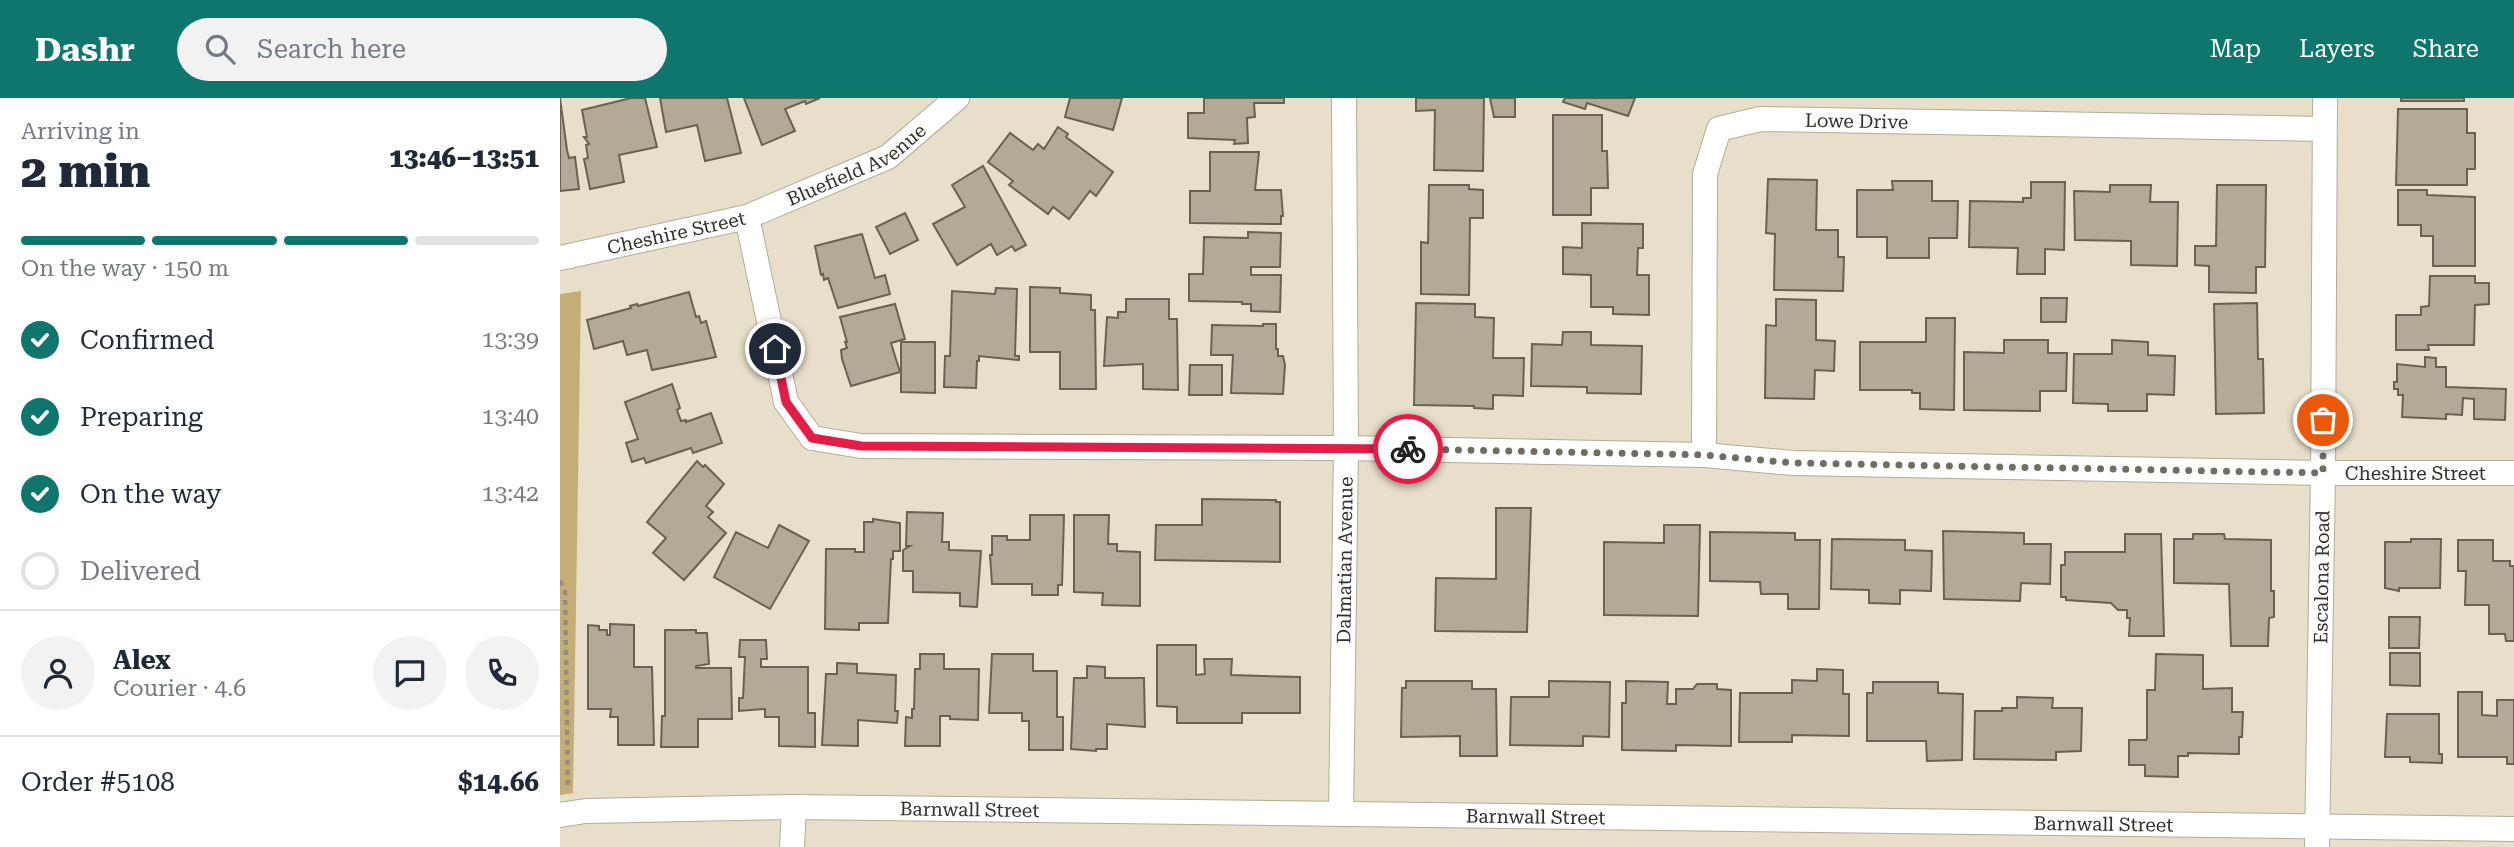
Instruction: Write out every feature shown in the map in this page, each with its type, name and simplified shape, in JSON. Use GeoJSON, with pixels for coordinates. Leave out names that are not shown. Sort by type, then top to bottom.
{"type":"FeatureCollection","features":[{"type":"Feature","properties":{"kind":"street","name":"Bluefield Avenue"},"geometry":{"type":"LineString","coordinates":[[747,217],[888,157],[957,98]]}},
{"type":"Feature","properties":{"kind":"street","name":"Dalmatian Avenue"},"geometry":{"type":"LineString","coordinates":[[1341,814],[1346,448],[1344,98]]}},
{"type":"Feature","properties":{"kind":"street","name":"Escalona Road"},"geometry":{"type":"LineString","coordinates":[[2317,837],[2325,98]]}},
{"type":"Feature","properties":{"kind":"street","name":"Lowe Drive"},"geometry":{"type":"LineString","coordinates":[[1704,455],[1705,174],[1719,129],[1760,119],[2324,129]]}},
{"type":"Feature","properties":{"kind":"street","name":"Cheshire Street"},"geometry":{"type":"LineString","coordinates":[[560,258],[747,217],[786,402],[812,438],[861,446],[1346,448],[1704,455],[1793,463],[2323,473],[2514,473]]}},
{"type":"Feature","properties":{"kind":"street","name":"Barnwall Street"},"geometry":{"type":"LineString","coordinates":[[564,815],[586,811],[794,807],[1341,814],[2317,837],[2514,829]]}},
{"type":"Feature","properties":{"kind":"street"},"geometry":{"type":"LineString","coordinates":[[792,847],[794,807]]}},
{"type":"Feature","properties":{"kind":"path"},"geometry":{"type":"LineString","coordinates":[[560,581],[565,592],[564,815]]}},
{"type":"Feature","properties":{"kind":"shaded area"},"geometry":{"type":"Polygon","coordinates":[[[581,291],[573,793],[560,795],[560,294],[581,291]]]}},
{"type":"Feature","properties":{"kind":"building"},"geometry":{"type":"Polygon","coordinates":[[[560,98],[567,150],[569,158],[575,157],[579,189],[560,191],[560,98]]]}},
{"type":"Feature","properties":{"kind":"building"},"geometry":{"type":"Polygon","coordinates":[[[631,98],[645,98],[657,147],[619,155],[624,182],[590,189],[584,159],[588,158],[586,145],[589,144],[584,137],[587,137],[582,110],[631,98]]]}},
{"type":"Feature","properties":{"kind":"building"},"geometry":{"type":"Polygon","coordinates":[[[660,98],[727,98],[741,153],[705,161],[697,125],[666,132],[660,98]]]}},
{"type":"Feature","properties":{"kind":"building"},"geometry":{"type":"Polygon","coordinates":[[[744,98],[820,98],[785,109],[795,131],[762,145],[744,98]]]}},
{"type":"Feature","properties":{"kind":"building"},"geometry":{"type":"Polygon","coordinates":[[[1070,98],[1122,98],[1113,130],[1065,117],[1070,98]]]}},
{"type":"Feature","properties":{"kind":"building"},"geometry":{"type":"Polygon","coordinates":[[[1204,98],[1284,98],[1284,103],[1254,103],[1255,117],[1247,118],[1248,143],[1234,144],[1235,140],[1188,138],[1188,113],[1204,113],[1204,98]]]}},
{"type":"Feature","properties":{"kind":"building"},"geometry":{"type":"Polygon","coordinates":[[[1416,98],[1484,98],[1483,171],[1434,170],[1435,110],[1416,111],[1416,98]]]}},
{"type":"Feature","properties":{"kind":"building"},"geometry":{"type":"Polygon","coordinates":[[[1490,98],[1515,98],[1515,117],[1494,117],[1490,98]]]}},
{"type":"Feature","properties":{"kind":"building"},"geometry":{"type":"Polygon","coordinates":[[[1565,98],[1635,98],[1628,116],[1587,103],[1585,109],[1563,102],[1565,98]]]}},
{"type":"Feature","properties":{"kind":"building"},"geometry":{"type":"Polygon","coordinates":[[[2401,98],[2464,98],[2464,101],[2401,101],[2401,98]]]}},
{"type":"Feature","properties":{"kind":"building"},"geometry":{"type":"Polygon","coordinates":[[[2398,109],[2467,109],[2467,133],[2475,133],[2475,169],[2467,169],[2467,185],[2396,185],[2398,109]]]}},
{"type":"Feature","properties":{"kind":"building"},"geometry":{"type":"Polygon","coordinates":[[[1553,115],[1602,115],[1602,151],[1607,151],[1608,188],[1591,188],[1591,215],[1553,215],[1553,115]]]}},
{"type":"Feature","properties":{"kind":"building"},"geometry":{"type":"Polygon","coordinates":[[[1058,127],[1068,134],[1066,137],[1113,172],[1096,196],[1090,191],[1069,219],[1053,207],[1048,214],[1009,185],[1013,181],[988,162],[1010,133],[1033,150],[1038,144],[1044,149],[1058,127]]]}},
{"type":"Feature","properties":{"kind":"building"},"geometry":{"type":"Polygon","coordinates":[[[1210,152],[1259,152],[1255,190],[1281,190],[1281,224],[1190,223],[1190,191],[1210,191],[1210,152]]]}},
{"type":"Feature","properties":{"kind":"building"},"geometry":{"type":"Polygon","coordinates":[[[983,166],[1026,245],[1015,251],[1012,246],[997,255],[991,244],[957,265],[933,224],[965,207],[952,185],[983,166]]]}},
{"type":"Feature","properties":{"kind":"building"},"geometry":{"type":"Polygon","coordinates":[[[1768,179],[1817,180],[1816,230],[1838,230],[1838,257],[1844,257],[1843,291],[1774,290],[1775,234],[1766,233],[1768,179]]]}},
{"type":"Feature","properties":{"kind":"building"},"geometry":{"type":"Polygon","coordinates":[[[1892,181],[1932,181],[1932,201],[1958,201],[1957,238],[1929,238],[1929,258],[1887,258],[1887,237],[1857,237],[1857,190],[1893,190],[1892,181]]]}},
{"type":"Feature","properties":{"kind":"building"},"geometry":{"type":"Polygon","coordinates":[[[2031,182],[2065,182],[2064,250],[2045,249],[2045,274],[2017,274],[2018,248],[1969,247],[1970,201],[2023,202],[2023,198],[2031,198],[2031,182]]]}},
{"type":"Feature","properties":{"kind":"building"},"geometry":{"type":"Polygon","coordinates":[[[1429,185],[1469,185],[1469,189],[1483,190],[1483,218],[1470,218],[1469,295],[1421,294],[1421,242],[1428,243],[1429,185]]]}},
{"type":"Feature","properties":{"kind":"building"},"geometry":{"type":"Polygon","coordinates":[[[2110,185],[2151,185],[2150,202],[2178,202],[2177,266],[2131,265],[2131,241],[2075,240],[2074,191],[2110,192],[2110,185]]]}},
{"type":"Feature","properties":{"kind":"building"},"geometry":{"type":"Polygon","coordinates":[[[2217,185],[2266,185],[2265,267],[2256,267],[2256,293],[2209,292],[2209,266],[2195,265],[2195,246],[2216,246],[2217,185]]]}},
{"type":"Feature","properties":{"kind":"building"},"geometry":{"type":"Polygon","coordinates":[[[2398,190],[2427,190],[2427,195],[2475,197],[2475,266],[2433,266],[2433,236],[2421,236],[2421,225],[2398,225],[2398,190]]]}},
{"type":"Feature","properties":{"kind":"building"},"geometry":{"type":"Polygon","coordinates":[[[905,213],[918,240],[890,254],[876,227],[905,213]]]}},
{"type":"Feature","properties":{"kind":"building"},"geometry":{"type":"Polygon","coordinates":[[[1582,223],[1643,224],[1643,248],[1638,248],[1637,275],[1649,275],[1649,315],[1613,314],[1613,307],[1591,307],[1591,275],[1563,274],[1563,247],[1582,248],[1582,223]]]}},
{"type":"Feature","properties":{"kind":"building"},"geometry":{"type":"Polygon","coordinates":[[[1248,232],[1281,233],[1280,267],[1251,267],[1251,275],[1281,275],[1280,312],[1251,311],[1251,304],[1242,302],[1189,301],[1189,274],[1203,274],[1204,237],[1248,238],[1248,232]]]}},
{"type":"Feature","properties":{"kind":"building"},"geometry":{"type":"Polygon","coordinates":[[[862,234],[875,278],[885,275],[890,294],[838,308],[828,278],[824,280],[823,274],[821,275],[815,246],[862,234]]]}},
{"type":"Feature","properties":{"kind":"building"},"geometry":{"type":"Polygon","coordinates":[[[2430,276],[2475,276],[2475,283],[2489,283],[2489,304],[2475,305],[2474,345],[2428,345],[2429,350],[2396,350],[2396,315],[2421,315],[2421,307],[2429,306],[2430,276]]]}},
{"type":"Feature","properties":{"kind":"building"},"geometry":{"type":"Polygon","coordinates":[[[1030,287],[1060,288],[1060,293],[1091,295],[1091,310],[1095,310],[1096,389],[1060,389],[1060,352],[1030,352],[1030,287]]]}},
{"type":"Feature","properties":{"kind":"building"},"geometry":{"type":"Polygon","coordinates":[[[996,288],[1017,289],[1015,356],[1019,356],[1019,360],[979,356],[976,388],[944,387],[945,356],[950,356],[952,291],[995,294],[996,288]]]}},
{"type":"Feature","properties":{"kind":"building"},"geometry":{"type":"Polygon","coordinates":[[[689,292],[696,317],[699,316],[701,323],[706,321],[716,357],[652,370],[647,350],[627,355],[623,341],[594,349],[587,320],[637,304],[638,306],[689,292]]]}},
{"type":"Feature","properties":{"kind":"building"},"geometry":{"type":"Polygon","coordinates":[[[2041,298],[2067,298],[2066,322],[2041,322],[2041,298]]]}},
{"type":"Feature","properties":{"kind":"building"},"geometry":{"type":"Polygon","coordinates":[[[1126,299],[1169,299],[1169,319],[1177,319],[1178,390],[1143,389],[1143,364],[1104,366],[1107,317],[1118,318],[1118,312],[1126,312],[1126,299]]]}},
{"type":"Feature","properties":{"kind":"building"},"geometry":{"type":"Polygon","coordinates":[[[1776,299],[1816,300],[1816,340],[1835,341],[1834,371],[1815,370],[1814,399],[1765,398],[1766,325],[1776,326],[1776,299]]]}},
{"type":"Feature","properties":{"kind":"building"},"geometry":{"type":"Polygon","coordinates":[[[1416,303],[1475,304],[1475,317],[1494,318],[1493,358],[1524,358],[1523,396],[1493,395],[1493,409],[1414,405],[1416,303]]]}},
{"type":"Feature","properties":{"kind":"building"},"geometry":{"type":"Polygon","coordinates":[[[2257,303],[2258,359],[2263,359],[2264,413],[2216,414],[2214,304],[2257,303]]]}},
{"type":"Feature","properties":{"kind":"building"},"geometry":{"type":"Polygon","coordinates":[[[895,304],[905,339],[891,343],[900,372],[851,386],[842,359],[841,350],[847,348],[847,342],[840,317],[895,304]]]}},
{"type":"Feature","properties":{"kind":"building"},"geometry":{"type":"Polygon","coordinates":[[[1926,318],[1955,318],[1954,410],[1920,409],[1920,393],[1912,393],[1912,390],[1860,390],[1860,342],[1926,342],[1926,318]]]}},
{"type":"Feature","properties":{"kind":"building"},"geometry":{"type":"Polygon","coordinates":[[[1276,324],[1276,349],[1278,356],[1283,356],[1285,365],[1283,394],[1231,393],[1233,355],[1211,355],[1212,325],[1276,324]]]}},
{"type":"Feature","properties":{"kind":"building"},"geometry":{"type":"Polygon","coordinates":[[[1563,332],[1591,332],[1591,345],[1642,346],[1641,394],[1587,393],[1587,387],[1531,386],[1532,344],[1562,345],[1563,332]]]}},
{"type":"Feature","properties":{"kind":"building"},"geometry":{"type":"Polygon","coordinates":[[[2004,340],[2048,340],[2048,353],[2067,353],[2066,391],[2040,391],[2040,411],[1964,410],[1964,352],[2004,353],[2004,340]]]}},
{"type":"Feature","properties":{"kind":"building"},"geometry":{"type":"Polygon","coordinates":[[[2112,340],[2148,342],[2148,355],[2175,356],[2174,395],[2147,394],[2147,411],[2108,411],[2108,404],[2073,403],[2074,354],[2112,354],[2112,340]]]}},
{"type":"Feature","properties":{"kind":"building"},"geometry":{"type":"Polygon","coordinates":[[[901,342],[935,342],[935,393],[901,392],[901,342]]]}},
{"type":"Feature","properties":{"kind":"building"},"geometry":{"type":"Polygon","coordinates":[[[2425,357],[2436,358],[2436,367],[2446,367],[2446,387],[2506,389],[2505,420],[2474,419],[2474,399],[2463,398],[2462,415],[2446,414],[2446,419],[2402,417],[2403,395],[2398,395],[2398,389],[2394,389],[2394,382],[2397,382],[2397,364],[2425,367],[2425,357]]]}},
{"type":"Feature","properties":{"kind":"building"},"geometry":{"type":"Polygon","coordinates":[[[1190,365],[1222,365],[1222,395],[1189,395],[1190,365]]]}},
{"type":"Feature","properties":{"kind":"building"},"geometry":{"type":"Polygon","coordinates":[[[672,384],[680,408],[677,410],[681,421],[686,422],[711,413],[722,443],[693,453],[691,448],[646,463],[644,458],[632,462],[626,443],[638,439],[625,402],[672,384]]]}},
{"type":"Feature","properties":{"kind":"building"},"geometry":{"type":"Polygon","coordinates":[[[697,461],[703,467],[705,465],[724,484],[706,506],[713,512],[708,517],[726,533],[684,580],[653,553],[666,538],[647,522],[697,461]]]}},
{"type":"Feature","properties":{"kind":"building"},"geometry":{"type":"Polygon","coordinates":[[[1202,499],[1280,502],[1280,562],[1155,560],[1156,525],[1202,525],[1202,499]]]}},
{"type":"Feature","properties":{"kind":"building"},"geometry":{"type":"Polygon","coordinates":[[[1496,508],[1531,508],[1527,632],[1435,631],[1436,578],[1496,579],[1496,508]]]}},
{"type":"Feature","properties":{"kind":"building"},"geometry":{"type":"Polygon","coordinates":[[[907,512],[943,513],[942,542],[949,542],[949,550],[981,551],[977,607],[960,606],[960,593],[913,592],[913,571],[903,571],[903,550],[910,546],[906,546],[907,512]]]}},
{"type":"Feature","properties":{"kind":"building"},"geometry":{"type":"Polygon","coordinates":[[[1030,515],[1064,515],[1062,585],[1058,585],[1058,595],[1032,595],[1032,584],[992,584],[992,536],[1007,536],[1007,540],[1030,540],[1030,515]]]}},
{"type":"Feature","properties":{"kind":"building"},"geometry":{"type":"Polygon","coordinates":[[[1074,515],[1109,515],[1108,544],[1117,544],[1117,551],[1140,552],[1140,606],[1102,605],[1103,593],[1074,592],[1074,515]]]}},
{"type":"Feature","properties":{"kind":"building"},"geometry":{"type":"Polygon","coordinates":[[[873,519],[900,523],[900,551],[893,551],[891,559],[888,623],[859,623],[859,630],[825,629],[826,549],[855,549],[855,552],[864,552],[864,522],[873,522],[873,519]]]}},
{"type":"Feature","properties":{"kind":"building"},"geometry":{"type":"Polygon","coordinates":[[[779,525],[809,541],[770,609],[714,577],[736,532],[768,548],[779,525]]]}},
{"type":"Feature","properties":{"kind":"building"},"geometry":{"type":"Polygon","coordinates":[[[1664,525],[1700,525],[1698,616],[1604,615],[1604,542],[1664,543],[1664,525]]]}},
{"type":"Feature","properties":{"kind":"building"},"geometry":{"type":"Polygon","coordinates":[[[1943,531],[2024,533],[2024,544],[2051,544],[2050,584],[2021,583],[2020,601],[1944,599],[1943,531]]]}},
{"type":"Feature","properties":{"kind":"building"},"geometry":{"type":"Polygon","coordinates":[[[1710,532],[1795,533],[1795,540],[1820,540],[1819,609],[1788,609],[1788,594],[1761,594],[1760,582],[1710,581],[1710,532]]]}},
{"type":"Feature","properties":{"kind":"building"},"geometry":{"type":"Polygon","coordinates":[[[2125,534],[2161,534],[2164,636],[2129,636],[2130,618],[2127,618],[2127,610],[2118,610],[2111,603],[2066,600],[2066,597],[2061,597],[2061,565],[2065,565],[2065,552],[2125,552],[2125,534]]]}},
{"type":"Feature","properties":{"kind":"building"},"geometry":{"type":"Polygon","coordinates":[[[2193,534],[2224,534],[2225,539],[2271,540],[2274,617],[2269,618],[2268,646],[2231,646],[2229,584],[2174,583],[2174,539],[2193,539],[2193,534]]]}},
{"type":"Feature","properties":{"kind":"building"},"geometry":{"type":"Polygon","coordinates":[[[1832,539],[1905,540],[1905,550],[1932,551],[1931,591],[1900,590],[1900,604],[1869,603],[1869,590],[1831,589],[1832,539]]]}},
{"type":"Feature","properties":{"kind":"building"},"geometry":{"type":"Polygon","coordinates":[[[2411,539],[2441,539],[2440,588],[2399,588],[2399,591],[2385,588],[2385,542],[2411,542],[2411,539]]]}},
{"type":"Feature","properties":{"kind":"building"},"geometry":{"type":"Polygon","coordinates":[[[2458,540],[2493,540],[2493,561],[2510,561],[2510,566],[2514,566],[2514,641],[2506,641],[2505,634],[2489,634],[2489,605],[2465,605],[2466,571],[2458,571],[2458,540]]]}},
{"type":"Feature","properties":{"kind":"building"},"geometry":{"type":"Polygon","coordinates":[[[2389,617],[2420,617],[2419,648],[2389,648],[2389,617]]]}},
{"type":"Feature","properties":{"kind":"building"},"geometry":{"type":"Polygon","coordinates":[[[610,624],[634,625],[634,667],[652,667],[654,745],[618,745],[618,717],[610,717],[611,709],[588,709],[588,625],[599,626],[599,630],[607,630],[607,635],[610,635],[610,624]]]}},
{"type":"Feature","properties":{"kind":"building"},"geometry":{"type":"Polygon","coordinates":[[[665,630],[696,630],[696,633],[707,633],[709,664],[696,668],[731,668],[732,719],[698,719],[698,747],[661,747],[662,716],[665,716],[665,630]]]}},
{"type":"Feature","properties":{"kind":"building"},"geometry":{"type":"Polygon","coordinates":[[[740,640],[766,640],[767,659],[761,659],[761,667],[808,667],[808,713],[815,713],[815,747],[779,746],[779,717],[765,717],[765,709],[739,711],[739,698],[743,698],[745,657],[739,657],[740,640]]]}},
{"type":"Feature","properties":{"kind":"building"},"geometry":{"type":"Polygon","coordinates":[[[1157,645],[1196,645],[1196,675],[1205,674],[1204,659],[1232,659],[1231,675],[1300,677],[1300,713],[1242,713],[1242,723],[1177,723],[1177,707],[1157,706],[1157,645]]]}},
{"type":"Feature","properties":{"kind":"building"},"geometry":{"type":"Polygon","coordinates":[[[2390,653],[2420,653],[2420,686],[2390,685],[2390,653]]]}},
{"type":"Feature","properties":{"kind":"building"},"geometry":{"type":"Polygon","coordinates":[[[920,654],[944,654],[944,669],[979,669],[978,720],[940,716],[940,746],[905,746],[906,717],[912,718],[914,709],[915,669],[920,669],[920,654]]]}},
{"type":"Feature","properties":{"kind":"building"},"geometry":{"type":"Polygon","coordinates":[[[992,654],[1033,654],[1033,671],[1057,671],[1057,717],[1063,717],[1063,750],[1029,750],[1029,721],[1022,721],[1022,713],[989,713],[992,654]]]}},
{"type":"Feature","properties":{"kind":"building"},"geometry":{"type":"Polygon","coordinates":[[[2156,654],[2203,655],[2203,689],[2232,688],[2232,712],[2243,712],[2239,754],[2188,753],[2188,756],[2178,756],[2178,777],[2145,776],[2145,765],[2129,765],[2129,740],[2147,738],[2147,690],[2155,690],[2156,654]]]}},
{"type":"Feature","properties":{"kind":"building"},"geometry":{"type":"Polygon","coordinates":[[[837,663],[857,664],[857,673],[896,675],[897,723],[858,720],[858,746],[822,745],[826,674],[837,674],[837,663]]]}},
{"type":"Feature","properties":{"kind":"building"},"geometry":{"type":"Polygon","coordinates":[[[1087,666],[1105,667],[1105,678],[1144,678],[1145,727],[1107,724],[1107,749],[1096,751],[1071,749],[1074,678],[1087,678],[1087,666]]]}},
{"type":"Feature","properties":{"kind":"building"},"geometry":{"type":"Polygon","coordinates":[[[1817,669],[1843,670],[1843,694],[1849,694],[1849,736],[1792,735],[1792,742],[1739,742],[1740,693],[1792,693],[1792,680],[1817,681],[1817,669]]]}},
{"type":"Feature","properties":{"kind":"building"},"geometry":{"type":"Polygon","coordinates":[[[1406,681],[1472,681],[1472,689],[1496,689],[1497,756],[1460,756],[1460,736],[1401,737],[1402,688],[1406,688],[1406,681]]]}},
{"type":"Feature","properties":{"kind":"building"},"geometry":{"type":"Polygon","coordinates":[[[1549,681],[1610,682],[1609,737],[1583,736],[1583,746],[1510,745],[1511,697],[1549,697],[1549,681]]]}},
{"type":"Feature","properties":{"kind":"building"},"geometry":{"type":"Polygon","coordinates":[[[1626,681],[1668,682],[1667,704],[1676,704],[1676,689],[1693,689],[1697,684],[1717,684],[1717,689],[1731,690],[1731,746],[1676,745],[1676,751],[1622,750],[1622,703],[1626,703],[1626,681]]]}},
{"type":"Feature","properties":{"kind":"building"},"geometry":{"type":"Polygon","coordinates":[[[1873,682],[1938,682],[1938,693],[1963,694],[1962,760],[1927,761],[1926,741],[1867,741],[1867,693],[1873,693],[1873,682]]]}},
{"type":"Feature","properties":{"kind":"building"},"geometry":{"type":"Polygon","coordinates":[[[2458,692],[2482,692],[2482,715],[2497,716],[2497,700],[2514,700],[2514,764],[2507,764],[2507,757],[2458,757],[2458,692]]]}},
{"type":"Feature","properties":{"kind":"building"},"geometry":{"type":"Polygon","coordinates":[[[2017,697],[2053,698],[2052,708],[2082,708],[2081,751],[2056,752],[2056,760],[1974,759],[1975,711],[2017,708],[2017,697]]]}},
{"type":"Feature","properties":{"kind":"building"},"geometry":{"type":"Polygon","coordinates":[[[2387,714],[2439,714],[2439,754],[2442,754],[2442,763],[2410,762],[2410,757],[2385,757],[2387,714]]]}},
{"type":"Feature","properties":{"kind":"way so far"},"geometry":{"type":"LineString","coordinates":[[1408,449],[1704,455],[1793,463],[2323,473],[2323,420]]}},
{"type":"Feature","properties":{"kind":"route"},"geometry":{"type":"LineString","coordinates":[[775,349],[786,402],[812,438],[861,446],[1408,449]]}}]}
